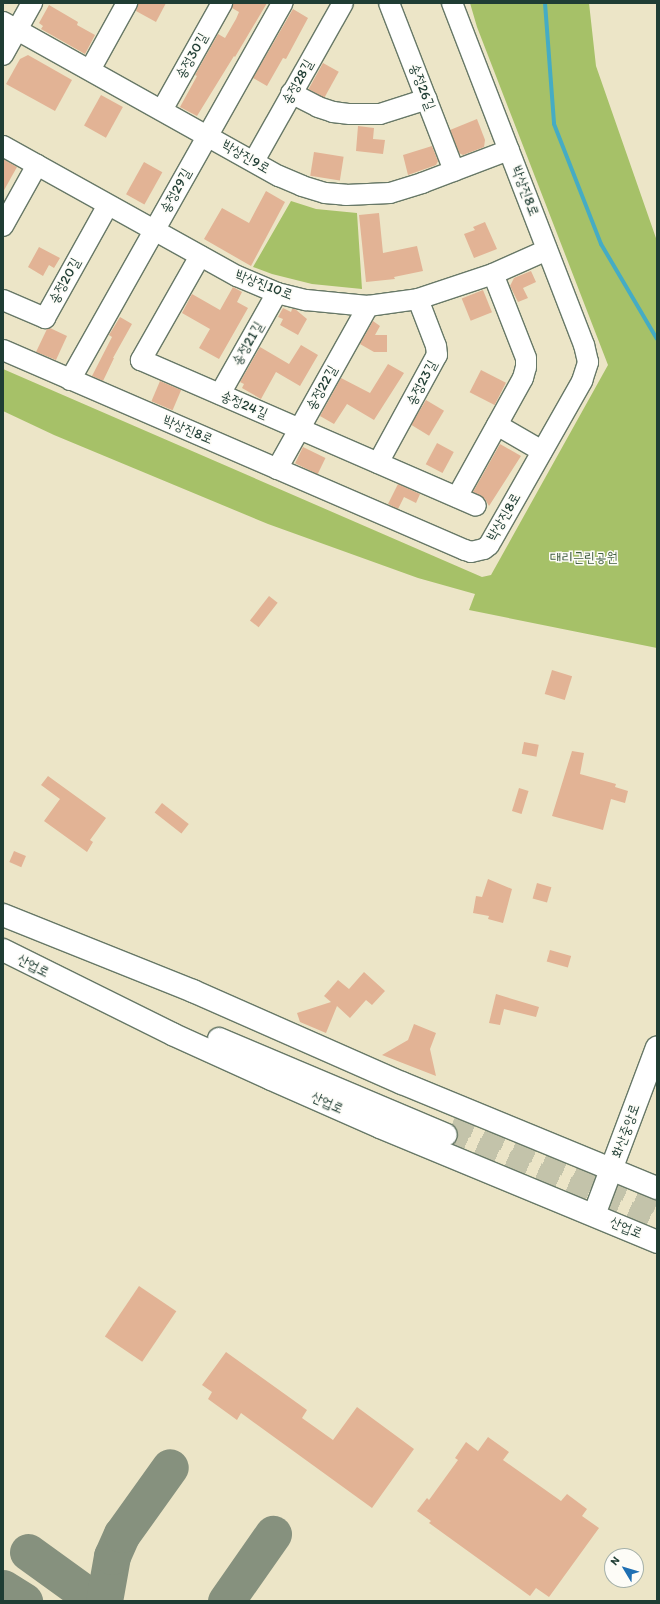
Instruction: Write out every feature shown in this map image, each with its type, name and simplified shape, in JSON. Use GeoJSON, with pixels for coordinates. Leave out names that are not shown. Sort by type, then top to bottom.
{"type":"FeatureCollection","features":[{"type":"Feature","properties":{"kind":"main road"},"geometry":{"type":"LineString","coordinates":[[3,915],[193,991],[402,1082],[657,1188]]}},
{"type":"Feature","properties":{"kind":"main road","name":"산업로"},"geometry":{"type":"LineString","coordinates":[[3,919],[243,1027],[450,1127],[3,945]]}},
{"type":"Feature","properties":{"kind":"main road","name":"산업로"},"geometry":{"type":"LineString","coordinates":[[3,950],[172,1034],[271,1079],[380,1127],[657,1242]]}},
{"type":"Feature","properties":{"kind":"main road","name":"화산중앙로"},"geometry":{"type":"LineString","coordinates":[[594,1215],[657,1047]]}},
{"type":"Feature","properties":{"kind":"street"},"geometry":{"type":"LineString","coordinates":[[3,55],[10,26],[32,3]]}},
{"type":"Feature","properties":{"kind":"street"},"geometry":{"type":"LineString","coordinates":[[90,70],[127,3]]}},
{"type":"Feature","properties":{"kind":"street","name":"송정30길"},"geometry":{"type":"LineString","coordinates":[[162,110],[222,3]]}},
{"type":"Feature","properties":{"kind":"street","name":"송정29길"},"geometry":{"type":"LineString","coordinates":[[70,380],[282,3]]}},
{"type":"Feature","properties":{"kind":"street","name":"송정28길"},"geometry":{"type":"LineString","coordinates":[[254,161],[342,3]]}},
{"type":"Feature","properties":{"kind":"street","name":"송정26길"},"geometry":{"type":"LineString","coordinates":[[389,3],[454,171]]}},
{"type":"Feature","properties":{"kind":"street","name":"박상진8로"},"geometry":{"type":"LineString","coordinates":[[3,350],[471,552],[484,549],[489,545],[582,381],[588,362],[584,344],[452,3]]}},
{"type":"Feature","properties":{"kind":"street","name":"박상진9로"},"geometry":{"type":"LineString","coordinates":[[10,26],[208,135],[279,176],[302,186],[325,193],[346,195],[390,193],[509,150]]}},
{"type":"Feature","properties":{"kind":"street"},"geometry":{"type":"LineString","coordinates":[[292,93],[318,107],[333,112],[350,114],[380,114],[427,99]]}},
{"type":"Feature","properties":{"kind":"street","name":"박상진10로"},"geometry":{"type":"LineString","coordinates":[[3,146],[154,231],[256,285],[277,293],[326,303],[368,306],[418,299],[493,274],[547,250]]}},
{"type":"Feature","properties":{"kind":"street"},"geometry":{"type":"LineString","coordinates":[[3,226],[37,165]]}},
{"type":"Feature","properties":{"kind":"street","name":"송정20길"},"geometry":{"type":"LineString","coordinates":[[3,300],[45,318],[108,205]]}},
{"type":"Feature","properties":{"kind":"street","name":"송정24길"},"geometry":{"type":"LineString","coordinates":[[200,256],[141,360],[476,506]]}},
{"type":"Feature","properties":{"kind":"street"},"geometry":{"type":"LineString","coordinates":[[457,497],[523,378],[526,367],[526,358],[493,274]]}},
{"type":"Feature","properties":{"kind":"street","name":"송정21길"},"geometry":{"type":"LineString","coordinates":[[220,394],[277,293]]}},
{"type":"Feature","properties":{"kind":"street","name":"송정23길"},"geometry":{"type":"LineString","coordinates":[[378,463],[437,355],[436,346],[418,299]]}},
{"type":"Feature","properties":{"kind":"street","name":"송정22길"},"geometry":{"type":"LineString","coordinates":[[277,469],[368,306]]}},
{"type":"Feature","properties":{"kind":"street"},"geometry":{"type":"LineString","coordinates":[[497,425],[542,451]]}},
{"type":"Feature","properties":{"kind":"green space","name":"대리근린공원"},"geometry":{"type":"Polygon","coordinates":[[[470,3],[589,3],[596,66],[657,241],[657,648],[469,610],[475,594],[418,578],[268,524],[54,435],[3,411],[3,369],[482,577],[491,575],[608,365],[477,27],[470,3]]]}},
{"type":"Feature","properties":{"kind":"green space"},"geometry":{"type":"Polygon","coordinates":[[[291,201],[316,209],[357,213],[362,289],[312,284],[272,274],[253,267],[291,201]]]}},
{"type":"Feature","properties":{"kind":"building"},"geometry":{"type":"Polygon","coordinates":[[[138,3],[166,3],[156,22],[136,11],[138,3]]]}},
{"type":"Feature","properties":{"kind":"building"},"geometry":{"type":"Polygon","coordinates":[[[233,3],[267,3],[235,57],[234,56],[197,116],[180,107],[197,76],[195,75],[218,34],[225,38],[236,19],[239,12],[232,8],[233,3]]]}},
{"type":"Feature","properties":{"kind":"building"},"geometry":{"type":"Polygon","coordinates":[[[49,5],[78,22],[77,25],[95,35],[85,54],[41,29],[43,26],[39,23],[49,5]]]}},
{"type":"Feature","properties":{"kind":"building"},"geometry":{"type":"Polygon","coordinates":[[[293,9],[308,18],[286,59],[283,58],[267,86],[253,78],[293,9]]]}},
{"type":"Feature","properties":{"kind":"building"},"geometry":{"type":"Polygon","coordinates":[[[28,55],[72,80],[55,111],[6,84],[20,59],[28,55]]]}},
{"type":"Feature","properties":{"kind":"building"},"geometry":{"type":"Polygon","coordinates":[[[323,63],[339,72],[324,98],[308,89],[323,63]]]}},
{"type":"Feature","properties":{"kind":"building"},"geometry":{"type":"Polygon","coordinates":[[[101,95],[123,107],[106,138],[84,126],[101,95]]]}},
{"type":"Feature","properties":{"kind":"building"},"geometry":{"type":"Polygon","coordinates":[[[477,119],[485,140],[484,147],[463,155],[459,153],[450,130],[477,119]]]}},
{"type":"Feature","properties":{"kind":"building"},"geometry":{"type":"Polygon","coordinates":[[[358,126],[374,128],[373,139],[385,140],[383,154],[356,151],[358,126]]]}},
{"type":"Feature","properties":{"kind":"building"},"geometry":{"type":"Polygon","coordinates":[[[432,146],[438,161],[436,165],[408,175],[403,155],[432,146]]]}},
{"type":"Feature","properties":{"kind":"building"},"geometry":{"type":"Polygon","coordinates":[[[314,152],[344,157],[340,180],[310,176],[314,152]]]}},
{"type":"Feature","properties":{"kind":"building"},"geometry":{"type":"Polygon","coordinates":[[[3,159],[17,167],[3,192],[3,159]]]}},
{"type":"Feature","properties":{"kind":"building"},"geometry":{"type":"Polygon","coordinates":[[[144,162],[162,172],[144,205],[126,194],[144,162]]]}},
{"type":"Feature","properties":{"kind":"building"},"geometry":{"type":"Polygon","coordinates":[[[266,191],[285,202],[251,266],[204,239],[222,208],[249,223],[266,191]]]}},
{"type":"Feature","properties":{"kind":"building"},"geometry":{"type":"Polygon","coordinates":[[[379,213],[383,253],[417,246],[423,271],[394,277],[395,279],[366,282],[359,215],[379,213]]]}},
{"type":"Feature","properties":{"kind":"building"},"geometry":{"type":"Polygon","coordinates":[[[485,222],[497,249],[474,258],[464,234],[475,230],[473,227],[485,222]]]}},
{"type":"Feature","properties":{"kind":"building"},"geometry":{"type":"Polygon","coordinates":[[[39,247],[60,258],[54,268],[49,265],[43,276],[28,267],[39,247]]]}},
{"type":"Feature","properties":{"kind":"building"},"geometry":{"type":"Polygon","coordinates":[[[531,271],[536,282],[523,288],[528,298],[518,302],[510,286],[514,278],[531,271]]]}},
{"type":"Feature","properties":{"kind":"building"},"geometry":{"type":"Polygon","coordinates":[[[233,287],[242,292],[237,302],[248,308],[219,359],[199,348],[210,329],[182,313],[192,294],[220,310],[233,287]]]}},
{"type":"Feature","properties":{"kind":"building"},"geometry":{"type":"Polygon","coordinates":[[[483,290],[492,312],[471,321],[462,299],[483,290]]]}},
{"type":"Feature","properties":{"kind":"building"},"geometry":{"type":"Polygon","coordinates":[[[283,308],[291,312],[292,309],[295,309],[307,319],[298,335],[280,325],[283,319],[278,317],[283,308]]]}},
{"type":"Feature","properties":{"kind":"building"},"geometry":{"type":"Polygon","coordinates":[[[120,317],[132,324],[113,358],[103,381],[92,376],[112,337],[109,335],[120,317]]]}},
{"type":"Feature","properties":{"kind":"building"},"geometry":{"type":"Polygon","coordinates":[[[373,321],[380,326],[375,335],[387,335],[387,352],[374,352],[360,344],[373,321]]]}},
{"type":"Feature","properties":{"kind":"building"},"geometry":{"type":"Polygon","coordinates":[[[50,328],[67,336],[56,360],[36,352],[47,329],[50,328]]]}},
{"type":"Feature","properties":{"kind":"building"},"geometry":{"type":"Polygon","coordinates":[[[301,345],[318,355],[300,386],[276,372],[261,399],[242,388],[244,384],[240,382],[260,347],[289,364],[301,345]]]}},
{"type":"Feature","properties":{"kind":"building"},"geometry":{"type":"Polygon","coordinates":[[[388,364],[404,373],[374,420],[347,404],[334,424],[320,416],[341,378],[370,393],[388,364]]]}},
{"type":"Feature","properties":{"kind":"building"},"geometry":{"type":"Polygon","coordinates":[[[481,370],[506,383],[495,405],[470,392],[481,370]]]}},
{"type":"Feature","properties":{"kind":"building"},"geometry":{"type":"Polygon","coordinates":[[[160,381],[181,390],[173,410],[151,401],[160,381]]]}},
{"type":"Feature","properties":{"kind":"building"},"geometry":{"type":"Polygon","coordinates":[[[426,400],[444,411],[429,436],[411,425],[426,400]]]}},
{"type":"Feature","properties":{"kind":"building"},"geometry":{"type":"Polygon","coordinates":[[[437,443],[454,452],[443,473],[426,464],[437,443]]]}},
{"type":"Feature","properties":{"kind":"building"},"geometry":{"type":"Polygon","coordinates":[[[500,444],[521,456],[489,506],[485,499],[473,492],[500,444]]]}},
{"type":"Feature","properties":{"kind":"building"},"geometry":{"type":"Polygon","coordinates":[[[303,447],[325,458],[318,474],[295,463],[303,447]]]}},
{"type":"Feature","properties":{"kind":"building"},"geometry":{"type":"Polygon","coordinates":[[[398,484],[420,494],[416,503],[404,497],[398,509],[388,504],[398,484]]]}},
{"type":"Feature","properties":{"kind":"building"},"geometry":{"type":"Polygon","coordinates":[[[269,596],[278,603],[259,627],[250,620],[269,596]]]}},
{"type":"Feature","properties":{"kind":"building"},"geometry":{"type":"Polygon","coordinates":[[[552,670],[572,676],[565,700],[545,694],[552,670]]]}},
{"type":"Feature","properties":{"kind":"building"},"geometry":{"type":"Polygon","coordinates":[[[524,742],[539,745],[536,757],[522,754],[524,742]]]}},
{"type":"Feature","properties":{"kind":"building"},"geometry":{"type":"Polygon","coordinates":[[[572,751],[584,753],[580,774],[616,784],[615,787],[628,791],[625,803],[611,799],[603,830],[552,816],[572,751]]]}},
{"type":"Feature","properties":{"kind":"building"},"geometry":{"type":"Polygon","coordinates":[[[48,776],[106,818],[90,840],[93,842],[87,852],[44,821],[60,799],[41,785],[48,776]]]}},
{"type":"Feature","properties":{"kind":"building"},"geometry":{"type":"Polygon","coordinates":[[[519,788],[529,791],[522,814],[512,811],[519,788]]]}},
{"type":"Feature","properties":{"kind":"building"},"geometry":{"type":"Polygon","coordinates":[[[162,803],[189,824],[181,833],[155,812],[162,803]]]}},
{"type":"Feature","properties":{"kind":"building"},"geometry":{"type":"Polygon","coordinates":[[[14,851],[26,856],[21,867],[9,862],[14,851]]]}},
{"type":"Feature","properties":{"kind":"building"},"geometry":{"type":"Polygon","coordinates":[[[488,879],[512,889],[503,923],[488,919],[489,916],[473,913],[476,896],[482,897],[488,879]]]}},
{"type":"Feature","properties":{"kind":"building"},"geometry":{"type":"Polygon","coordinates":[[[537,883],[551,887],[547,903],[533,898],[537,883]]]}},
{"type":"Feature","properties":{"kind":"building"},"geometry":{"type":"Polygon","coordinates":[[[550,950],[571,956],[568,968],[547,962],[550,950]]]}},
{"type":"Feature","properties":{"kind":"building"},"geometry":{"type":"Polygon","coordinates":[[[364,972],[385,991],[372,1005],[366,1000],[350,1018],[337,1006],[326,1033],[300,1022],[297,1013],[331,1002],[324,996],[338,980],[349,989],[364,972]]]}},
{"type":"Feature","properties":{"kind":"building"},"geometry":{"type":"Polygon","coordinates":[[[496,994],[539,1007],[536,1017],[504,1009],[500,1025],[489,1023],[496,994]]]}},
{"type":"Feature","properties":{"kind":"building"},"geometry":{"type":"Polygon","coordinates":[[[414,1024],[436,1033],[430,1049],[436,1076],[382,1055],[408,1040],[414,1024]]]}},
{"type":"Feature","properties":{"kind":"building"},"geometry":{"type":"Polygon","coordinates":[[[139,1286],[176,1311],[142,1362],[105,1337],[139,1286]]]}},
{"type":"Feature","properties":{"kind":"building"},"geometry":{"type":"Polygon","coordinates":[[[226,1352],[307,1410],[302,1418],[333,1440],[357,1407],[414,1449],[372,1508],[241,1413],[237,1420],[208,1399],[212,1392],[202,1385],[226,1352]]]}},
{"type":"Feature","properties":{"kind":"building"},"geometry":{"type":"Polygon","coordinates":[[[488,1437],[509,1452],[503,1460],[561,1501],[567,1494],[587,1509],[582,1516],[599,1528],[549,1597],[536,1588],[530,1596],[429,1523],[431,1521],[417,1511],[427,1498],[429,1500],[458,1460],[455,1458],[466,1442],[478,1451],[488,1437]]]}},
{"type":"Feature","properties":{"kind":"waterway"},"geometry":{"type":"LineString","coordinates":[[545,3],[554,124],[601,244],[657,339]]}},
{"type":"Feature","properties":{"kind":"taxiway"},"geometry":{"type":"LineString","coordinates":[[104,1601],[112,1556],[122,1534],[170,1467]]}},
{"type":"Feature","properties":{"kind":"taxiway"},"geometry":{"type":"LineString","coordinates":[[226,1601],[273,1534]]}},
{"type":"Feature","properties":{"kind":"taxiway"},"geometry":{"type":"LineString","coordinates":[[28,1552],[96,1601]]}},
{"type":"Feature","properties":{"kind":"taxiway"},"geometry":{"type":"LineString","coordinates":[[3,1588],[24,1601]]}},
{"type":"Feature","properties":{"kind":"tunnel"},"geometry":{"type":"LineString","coordinates":[[454,1119],[657,1203]]}},
{"type":"Feature","properties":{"kind":"tunnel"},"geometry":{"type":"LineString","coordinates":[[446,1135],[657,1224]]}}]}
